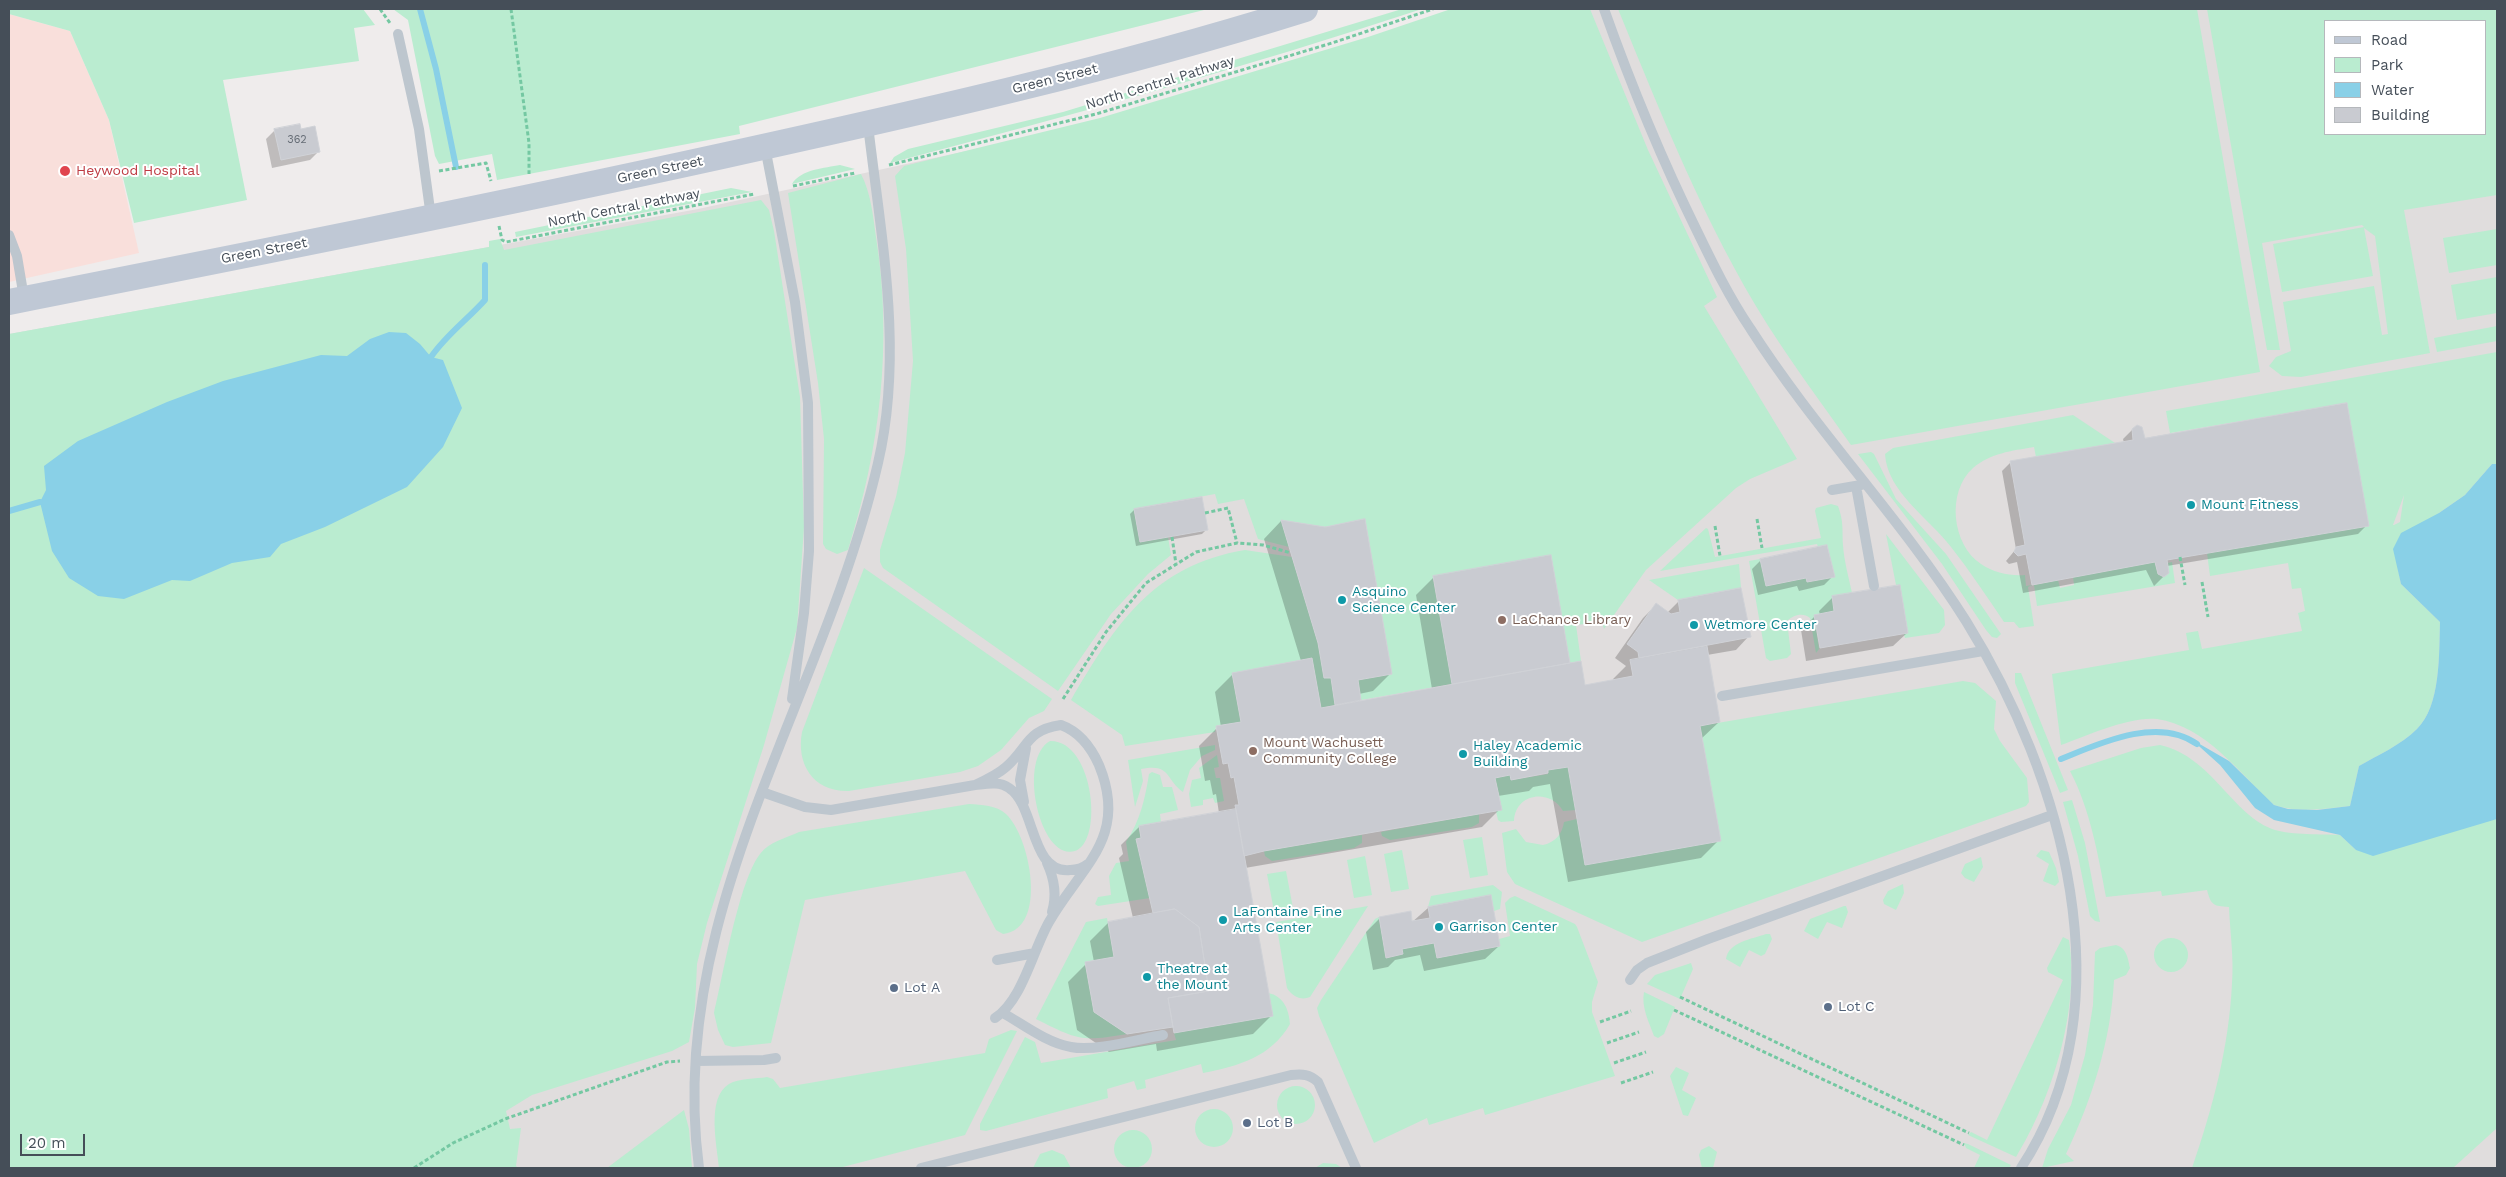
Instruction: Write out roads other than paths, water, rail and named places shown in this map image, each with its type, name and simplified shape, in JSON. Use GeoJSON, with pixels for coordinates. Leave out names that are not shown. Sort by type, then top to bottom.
{"type":"FeatureCollection","features":[{"type":"Feature","properties":{"kind":"street","name":"Green Street"},"geometry":{"type":"LineString","coordinates":[[16,300],[432,218],[868,125],[1149,56],[1305,9]]}},
{"type":"Feature","properties":{"kind":"lane"},"geometry":{"type":"LineString","coordinates":[[1604,9],[1655,144],[1733,301],[1791,388],[1860,485],[1950,597],[1983,651],[2024,734],[2052,815],[2073,914],[2076,955],[2075,1006],[2072,1033],[2060,1087],[2050,1114],[2021,1168]]}},
{"type":"Feature","properties":{"kind":"lane"},"geometry":{"type":"LineString","coordinates":[[398,34],[419,129],[432,218]]}},
{"type":"Feature","properties":{"kind":"lane"},"geometry":{"type":"LineString","coordinates":[[699,1168],[695,1128],[696,1061],[702,998],[712,939],[722,903],[762,792],[863,526],[884,428],[889,384],[890,322],[868,125]]}},
{"type":"Feature","properties":{"kind":"lane"},"geometry":{"type":"LineString","coordinates":[[765,147],[802,343],[809,431],[810,520],[807,582],[801,644],[787,725]]}},
{"type":"Feature","properties":{"kind":"lane"},"geometry":{"type":"LineString","coordinates":[[9,235],[17,256],[16,300]]}},
{"type":"Feature","properties":{"kind":"lane"},"geometry":{"type":"LineString","coordinates":[[1832,490],[1860,485]]}},
{"type":"Feature","properties":{"kind":"lane"},"geometry":{"type":"LineString","coordinates":[[1860,485],[1874,586]]}},
{"type":"Feature","properties":{"kind":"lane"},"geometry":{"type":"LineString","coordinates":[[1722,696],[1983,651]]}},
{"type":"Feature","properties":{"kind":"lane"},"geometry":{"type":"LineString","coordinates":[[975,785],[993,777],[1008,766],[1033,736],[1045,727],[1061,725],[1084,740],[1094,753],[1103,776],[1108,806],[1107,831],[1092,860],[1049,922],[1016,994],[999,1015],[1055,1042],[1073,1048],[1105,1046],[1163,1035]]}},
{"type":"Feature","properties":{"kind":"lane"},"geometry":{"type":"LineString","coordinates":[[1033,736],[1024,751],[1020,780],[1026,810],[1037,845],[1052,874],[1055,890],[1054,904],[1049,922]]}},
{"type":"Feature","properties":{"kind":"lane"},"geometry":{"type":"LineString","coordinates":[[762,792],[804,807],[831,810],[975,785],[998,783],[1008,787],[1018,795],[1026,810]]}},
{"type":"Feature","properties":{"kind":"lane"},"geometry":{"type":"LineString","coordinates":[[1630,980],[1636,970],[1647,963],[2052,815]]}},
{"type":"Feature","properties":{"kind":"lane"},"geometry":{"type":"LineString","coordinates":[[1047,862],[1058,870],[1068,871],[1084,866],[1092,860]]}},
{"type":"Feature","properties":{"kind":"lane"},"geometry":{"type":"LineString","coordinates":[[998,960],[1034,953]]}},
{"type":"Feature","properties":{"kind":"lane"},"geometry":{"type":"LineString","coordinates":[[696,1061],[764,1060],[776,1058]]}},
{"type":"Feature","properties":{"kind":"lane"},"geometry":{"type":"LineString","coordinates":[[921,1168],[1291,1075],[1304,1074],[1311,1076],[1318,1082],[1356,1168]]}},
{"type":"Feature","properties":{"kind":"water"},"geometry":{"type":"Polygon","coordinates":[[[389,332],[406,333],[420,344],[431,357],[443,360],[462,408],[443,447],[407,487],[325,527],[281,544],[270,557],[232,563],[190,581],[172,580],[124,599],[98,596],[69,578],[52,551],[40,502],[46,490],[44,466],[78,441],[167,402],[223,381],[321,355],[347,356],[370,339],[389,332]]]}},
{"type":"Feature","properties":{"kind":"water"},"geometry":{"type":"Polygon","coordinates":[[[2492,464],[2497,464],[2497,819],[2373,856],[2356,850],[2340,835],[2274,820],[2255,808],[2220,765],[2191,739],[2229,761],[2274,805],[2288,809],[2317,810],[2350,806],[2359,766],[2411,735],[2425,719],[2435,693],[2439,663],[2440,622],[2401,584],[2393,549],[2401,533],[2439,513],[2465,495],[2492,464]]]}},
{"type":"Feature","properties":{"kind":"waterway"},"geometry":{"type":"LineString","coordinates":[[420,9],[436,69],[456,167]]}},
{"type":"Feature","properties":{"kind":"waterway"},"geometry":{"type":"LineString","coordinates":[[431,357],[443,342],[485,300],[485,265]]}},
{"type":"Feature","properties":{"kind":"waterway"},"geometry":{"type":"LineString","coordinates":[[9,511],[40,502]]}},
{"type":"Feature","properties":{"kind":"waterway"},"geometry":{"type":"LineString","coordinates":[[2061,759],[2111,740],[2147,732],[2165,732],[2182,736],[2197,744]]}},
{"type":"Feature","properties":{"kind":"place","name":"Heywood Hospital"},"geometry":{"type":"Point","coordinates":[65,171]}},
{"type":"Feature","properties":{"kind":"place","name":"Mount Fitness"},"geometry":{"type":"Point","coordinates":[2191,505]}},
{"type":"Feature","properties":{"kind":"place","name":"Asquino Science Center"},"geometry":{"type":"Point","coordinates":[1342,600]}},
{"type":"Feature","properties":{"kind":"place","name":"LaChance Library"},"geometry":{"type":"Point","coordinates":[1502,620]}},
{"type":"Feature","properties":{"kind":"place","name":"Wetmore Center"},"geometry":{"type":"Point","coordinates":[1694,625]}},
{"type":"Feature","properties":{"kind":"place","name":"Mount Wachusett Community College"},"geometry":{"type":"Point","coordinates":[1253,751]}},
{"type":"Feature","properties":{"kind":"place","name":"Haley Academic Building"},"geometry":{"type":"Point","coordinates":[1463,754]}},
{"type":"Feature","properties":{"kind":"place","name":"LaFontaine Fine Arts Center"},"geometry":{"type":"Point","coordinates":[1223,920]}},
{"type":"Feature","properties":{"kind":"place","name":"Garrison Center"},"geometry":{"type":"Point","coordinates":[1439,927]}},
{"type":"Feature","properties":{"kind":"place","name":"Theatre at the Mount"},"geometry":{"type":"Point","coordinates":[1147,977]}},
{"type":"Feature","properties":{"kind":"place","name":"Lot A"},"geometry":{"type":"Point","coordinates":[894,988]}},
{"type":"Feature","properties":{"kind":"place","name":"Lot C"},"geometry":{"type":"Point","coordinates":[1828,1007]}},
{"type":"Feature","properties":{"kind":"place","name":"Lot B"},"geometry":{"type":"Point","coordinates":[1247,1123]}}]}
